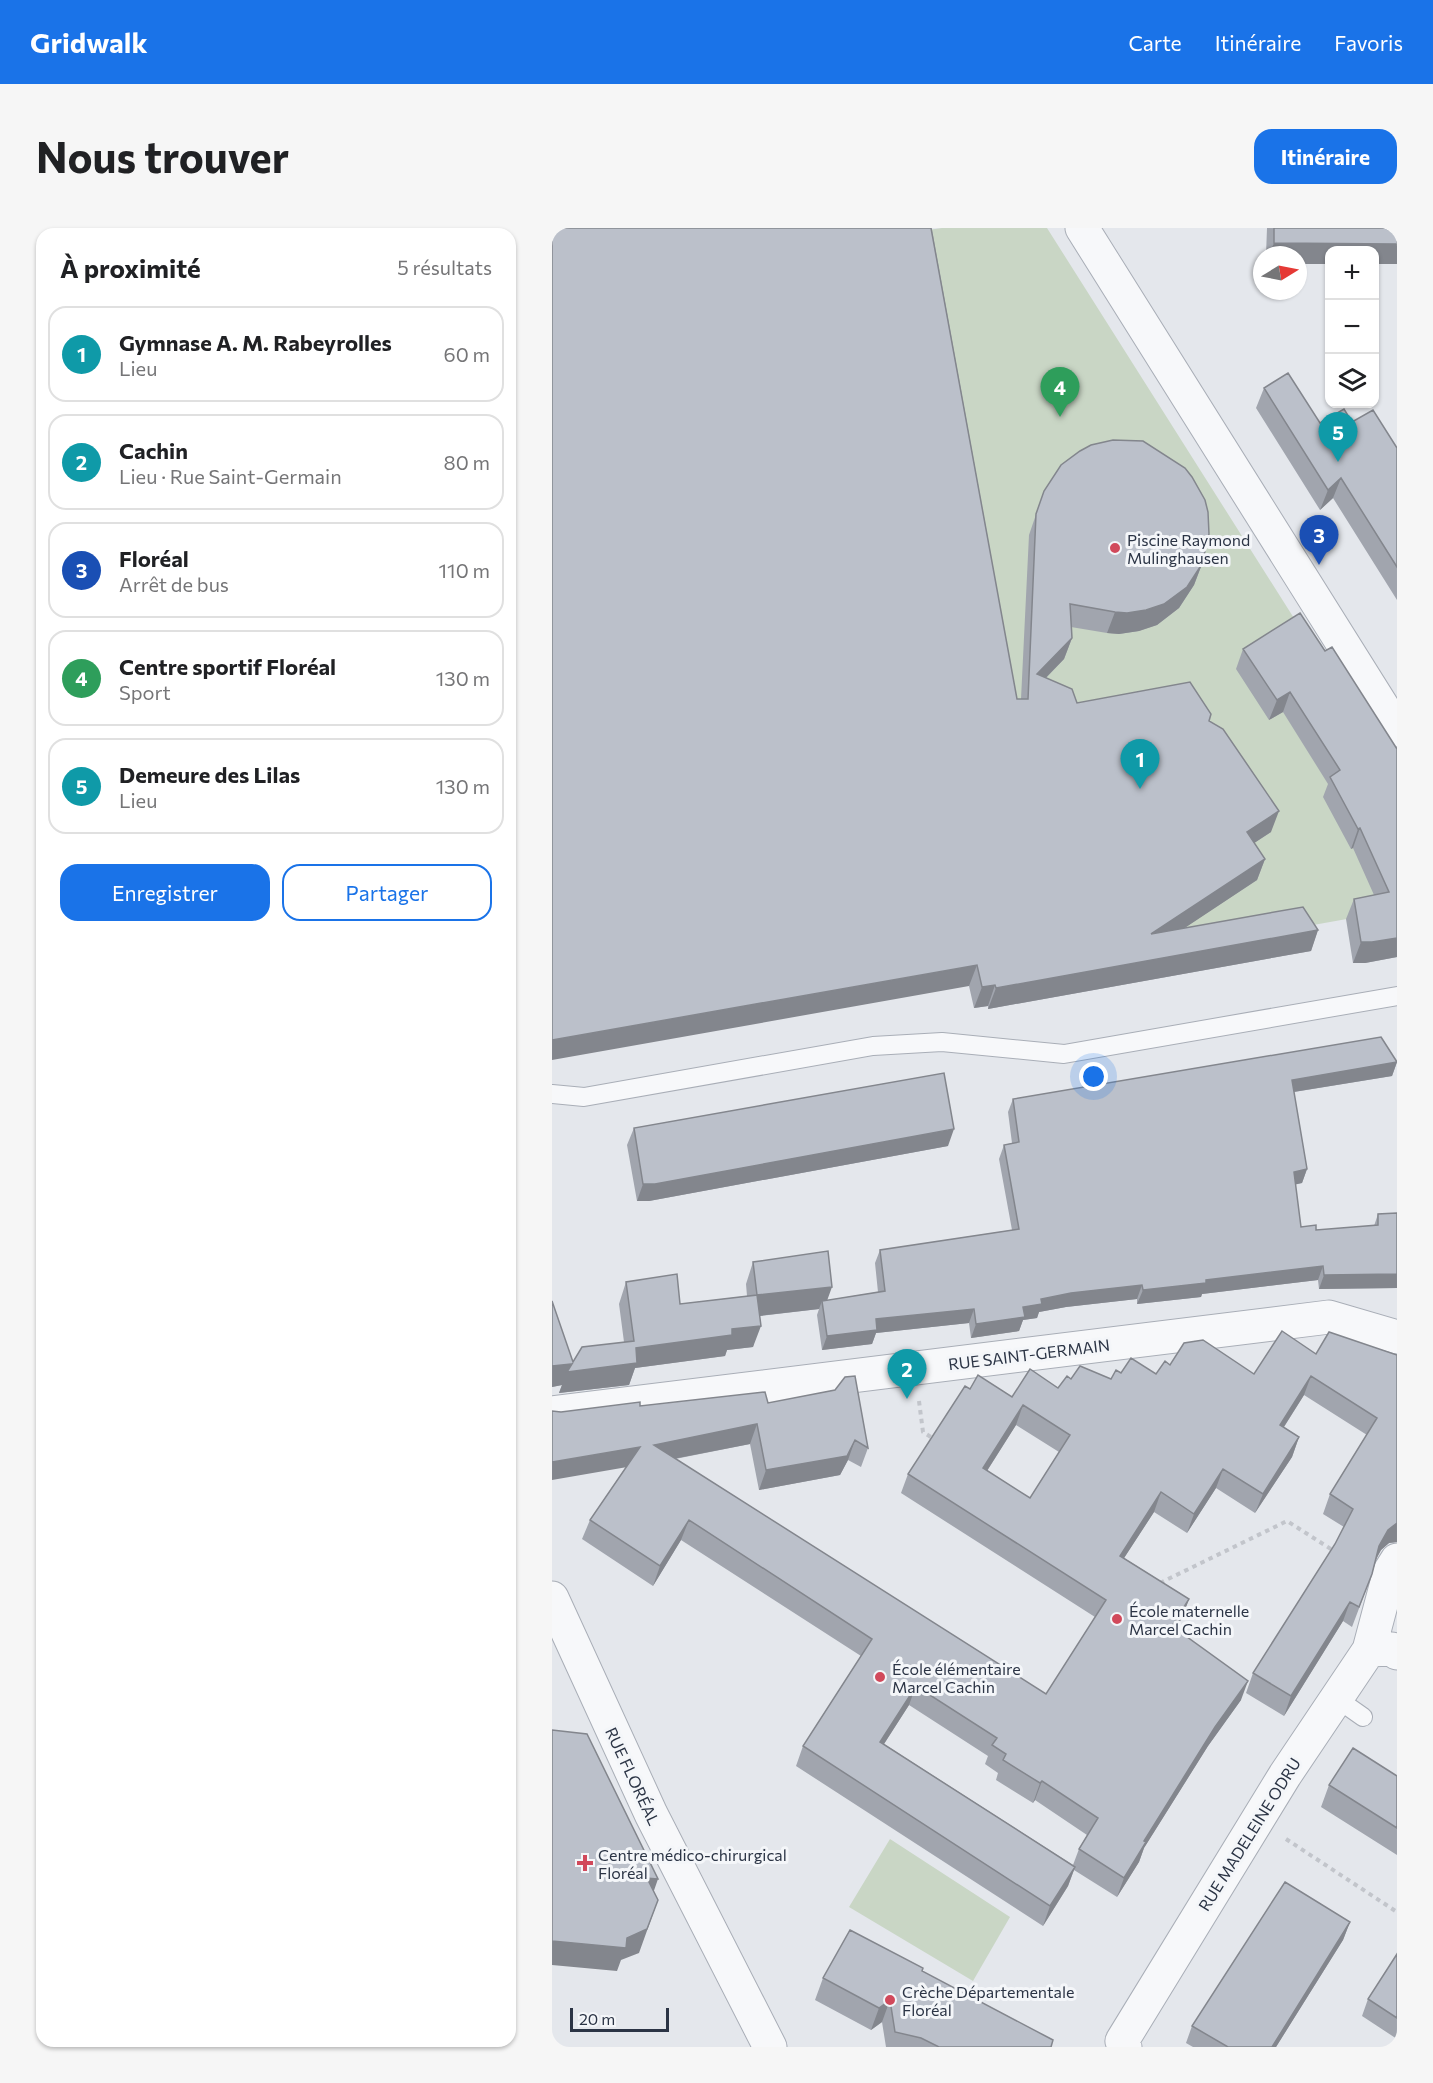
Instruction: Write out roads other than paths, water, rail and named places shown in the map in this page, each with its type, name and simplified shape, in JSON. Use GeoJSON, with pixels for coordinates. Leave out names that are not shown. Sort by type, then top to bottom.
{"type":"FeatureCollection","features":[{"type":"Feature","properties":{"kind":"street"},"geometry":{"type":"LineString","coordinates":[[1082,228],[1397,730]]}},
{"type":"Feature","properties":{"kind":"street","name":"RUE SAINT-GERMAIN"},"geometry":{"type":"LineString","coordinates":[[552,1413],[1329,1317],[1397,1337]]}},
{"type":"Feature","properties":{"kind":"street","name":"RUE MADELEINE ODRU"},"geometry":{"type":"LineString","coordinates":[[1125,2047],[1122,2041],[1257,1820],[1336,1698],[1383,1651],[1390,1572],[1397,1560]]}},
{"type":"Feature","properties":{"kind":"street","name":"RUE FLORÉAL"},"geometry":{"type":"LineString","coordinates":[[552,1598],[651,1814],[770,2047]]}},
{"type":"Feature","properties":{"kind":"lane"},"geometry":{"type":"LineString","coordinates":[[552,1094],[584,1097],[873,1046],[942,1042],[1064,1054],[1397,996]]}},
{"type":"Feature","properties":{"kind":"lane"},"geometry":{"type":"LineString","coordinates":[[1336,1698],[1363,1717]]}},
{"type":"Feature","properties":{"kind":"place","name":"Centre sportif Floréal"},"geometry":{"type":"Point","coordinates":[1060,417]}},
{"type":"Feature","properties":{"kind":"place","name":"Demeure des Lilas"},"geometry":{"type":"Point","coordinates":[1338,462]}},
{"type":"Feature","properties":{"kind":"place","name":"Piscine Raymond Mulinghausen"},"geometry":{"type":"Point","coordinates":[1115,548]}},
{"type":"Feature","properties":{"kind":"place","name":"Floréal"},"geometry":{"type":"Point","coordinates":[1319,565]}},
{"type":"Feature","properties":{"kind":"place","name":"Gymnase A. M. Rabeyrolles"},"geometry":{"type":"Point","coordinates":[1140,789]}},
{"type":"Feature","properties":{"kind":"place","name":"Cachin"},"geometry":{"type":"Point","coordinates":[907,1399]}},
{"type":"Feature","properties":{"kind":"place","name":"École maternelle Marcel Cachin"},"geometry":{"type":"Point","coordinates":[1117,1619]}},
{"type":"Feature","properties":{"kind":"place","name":"École élémentaire Marcel Cachin"},"geometry":{"type":"Point","coordinates":[880,1677]}},
{"type":"Feature","properties":{"kind":"place","name":"Centre médico-chirurgical Floréal"},"geometry":{"type":"Point","coordinates":[585,1863]}},
{"type":"Feature","properties":{"kind":"place","name":"Crèche Départementale Floréal"},"geometry":{"type":"Point","coordinates":[890,2000]}}]}
